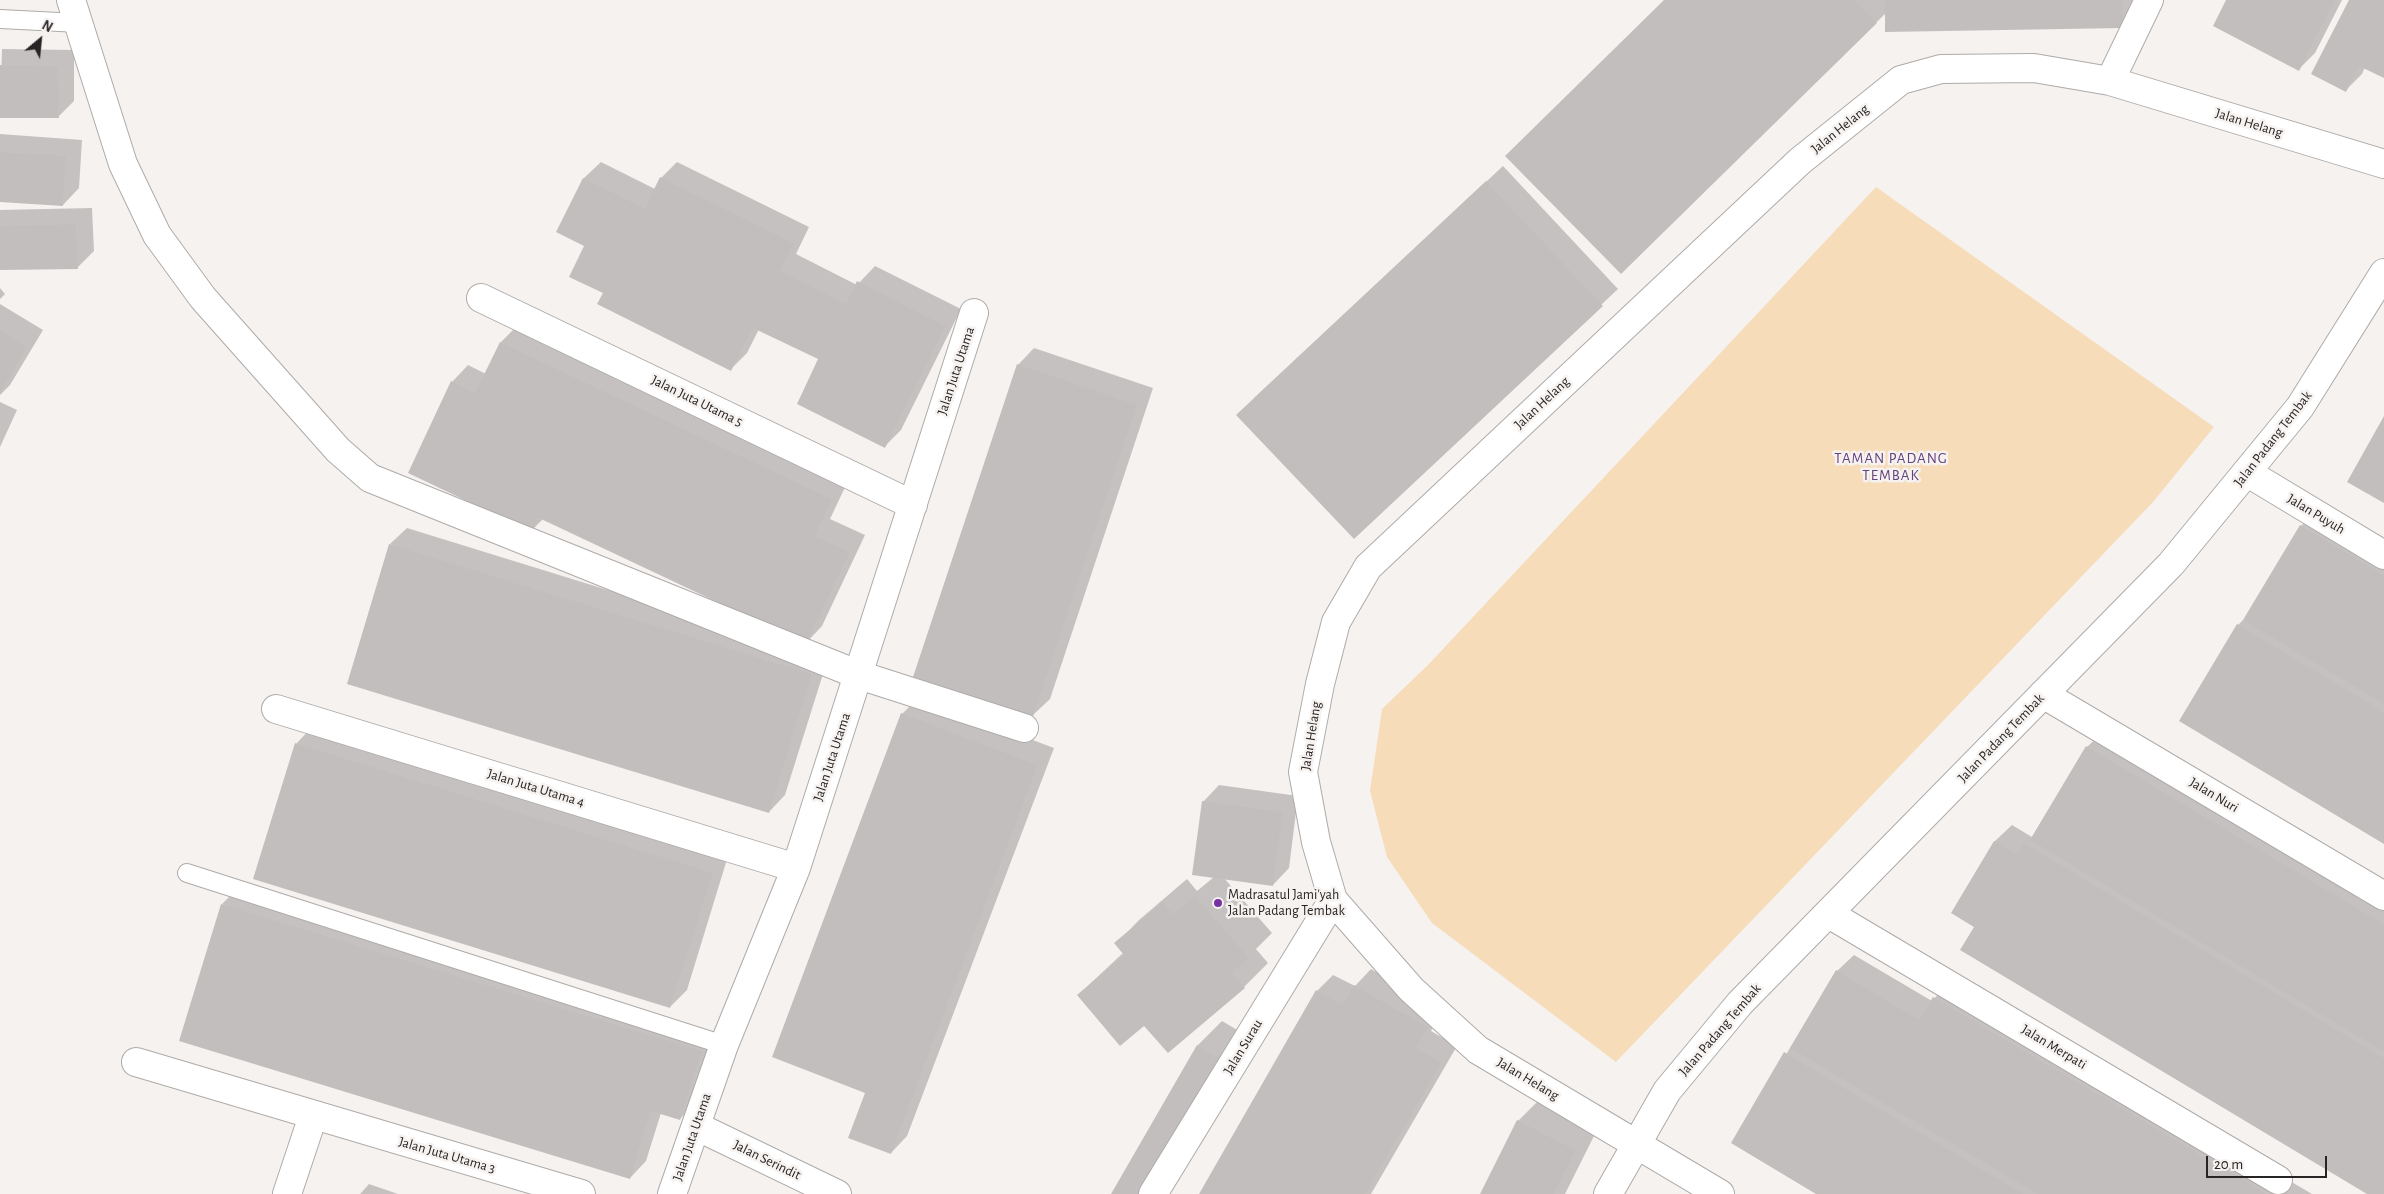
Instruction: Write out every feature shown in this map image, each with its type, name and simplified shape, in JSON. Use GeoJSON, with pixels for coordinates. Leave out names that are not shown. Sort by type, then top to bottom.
{"type":"FeatureCollection","features":[{"type":"Feature","properties":{"kind":"street"},"geometry":{"type":"LineString","coordinates":[[2110,81],[2149,0]]}},
{"type":"Feature","properties":{"kind":"street"},"geometry":{"type":"LineString","coordinates":[[75,12],[123,164],[158,235],[203,298],[338,450],[370,478],[859,674],[1024,728]]}},
{"type":"Feature","properties":{"kind":"street","name":"Jalan Helang"},"geometry":{"type":"LineString","coordinates":[[1720,1194],[1478,1050],[1411,989],[1333,900],[1316,842],[1303,772],[1320,684],[1336,622],[1368,566],[1800,161],[1901,80],[1941,69],[2034,68],[2110,81],[2384,164]]}},
{"type":"Feature","properties":{"kind":"street","name":"Jalan Padang Tembak"},"geometry":{"type":"LineString","coordinates":[[1608,1194],[1668,1092],[1740,1003],[2171,564],[2248,473],[2300,407],[2384,273]]}},
{"type":"Feature","properties":{"kind":"street","name":"Jalan Juta Utama 5"},"geometry":{"type":"LineString","coordinates":[[481,298],[913,505]]}},
{"type":"Feature","properties":{"kind":"street","name":"Jalan Juta Utama"},"geometry":{"type":"LineString","coordinates":[[672,1194],[724,1045],[796,868],[974,313]]}},
{"type":"Feature","properties":{"kind":"street","name":"Jalan Puyuh"},"geometry":{"type":"LineString","coordinates":[[2248,473],[2384,555]]}},
{"type":"Feature","properties":{"kind":"street","name":"Jalan Nuri"},"geometry":{"type":"LineString","coordinates":[[2044,694],[2384,896]]}},
{"type":"Feature","properties":{"kind":"street","name":"Jalan Juta Utama 4"},"geometry":{"type":"LineString","coordinates":[[276,709],[796,868]]}},
{"type":"Feature","properties":{"kind":"street","name":"Jalan Surau"},"geometry":{"type":"LineString","coordinates":[[1153,1194],[1333,900]]}},
{"type":"Feature","properties":{"kind":"street","name":"Jalan Merpati"},"geometry":{"type":"LineString","coordinates":[[1829,914],[2278,1180]]}},
{"type":"Feature","properties":{"kind":"street","name":"Jalan Juta Utama 3"},"geometry":{"type":"LineString","coordinates":[[136,1062],[581,1194]]}},
{"type":"Feature","properties":{"kind":"street"},"geometry":{"type":"LineString","coordinates":[[287,1194],[313,1116]]}},
{"type":"Feature","properties":{"kind":"street","name":"Jalan Serindit"},"geometry":{"type":"LineString","coordinates":[[696,1126],[837,1194]]}},
{"type":"Feature","properties":{"kind":"lane"},"geometry":{"type":"LineString","coordinates":[[0,19],[75,12]]}},
{"type":"Feature","properties":{"kind":"lane"},"geometry":{"type":"LineString","coordinates":[[187,873],[724,1045]]}},
{"type":"Feature","properties":{"kind":"shaded area"},"geometry":{"type":"Polygon","coordinates":[[[1876,187],[2214,427],[2153,502],[1616,1062],[1432,923],[1387,857],[1370,791],[1382,709],[1428,665],[1876,187]]]}},
{"type":"Feature","properties":{"kind":"building"},"geometry":{"type":"Polygon","coordinates":[[[1664,0],[1855,0],[1877,23],[1621,274],[1505,156],[1664,0]]]}},
{"type":"Feature","properties":{"kind":"building"},"geometry":{"type":"Polygon","coordinates":[[[1885,0],[2122,0],[2123,28],[1885,32],[1885,0]]]}},
{"type":"Feature","properties":{"kind":"building"},"geometry":{"type":"Polygon","coordinates":[[[2226,0],[2335,0],[2299,71],[2213,26],[2226,0]]]}},
{"type":"Feature","properties":{"kind":"building"},"geometry":{"type":"Polygon","coordinates":[[[2349,0],[2384,0],[2384,78],[2359,66],[2346,92],[2311,74],[2349,0]]]}},
{"type":"Feature","properties":{"kind":"building"},"geometry":{"type":"Polygon","coordinates":[[[0,65],[58,66],[59,118],[0,118],[0,65]]]}},
{"type":"Feature","properties":{"kind":"building"},"geometry":{"type":"Polygon","coordinates":[[[0,152],[66,156],[63,206],[0,202],[0,152]]]}},
{"type":"Feature","properties":{"kind":"building"},"geometry":{"type":"Polygon","coordinates":[[[660,177],[794,243],[780,271],[846,304],[857,281],[946,326],[885,448],[797,404],[818,359],[753,328],[731,371],[597,304],[603,293],[569,277],[584,246],[556,232],[583,178],[645,208],[660,177]]]}},
{"type":"Feature","properties":{"kind":"building"},"geometry":{"type":"Polygon","coordinates":[[[1486,181],[1603,306],[1354,539],[1236,415],[1486,181]]]}},
{"type":"Feature","properties":{"kind":"building"},"geometry":{"type":"Polygon","coordinates":[[[76,224],[78,269],[0,270],[0,226],[76,224]]]}},
{"type":"Feature","properties":{"kind":"building"},"geometry":{"type":"Polygon","coordinates":[[[0,330],[27,347],[0,393],[0,330]]]}},
{"type":"Feature","properties":{"kind":"building"},"geometry":{"type":"Polygon","coordinates":[[[500,342],[832,499],[815,536],[850,552],[806,644],[539,518],[532,532],[408,473],[451,381],[475,393],[500,342]]]}},
{"type":"Feature","properties":{"kind":"building"},"geometry":{"type":"Polygon","coordinates":[[[1017,364],[1137,405],[1033,716],[913,677],[1017,364]]]}},
{"type":"Feature","properties":{"kind":"building"},"geometry":{"type":"Polygon","coordinates":[[[2384,416],[2384,503],[2347,482],[2384,416]]]}},
{"type":"Feature","properties":{"kind":"building"},"geometry":{"type":"Polygon","coordinates":[[[2300,525],[2384,575],[2384,704],[2243,620],[2300,525]]]}},
{"type":"Feature","properties":{"kind":"building"},"geometry":{"type":"Polygon","coordinates":[[[389,544],[812,674],[769,813],[347,684],[389,544]]]}},
{"type":"Feature","properties":{"kind":"building"},"geometry":{"type":"Polygon","coordinates":[[[2237,624],[2384,712],[2384,844],[2179,721],[2237,624]]]}},
{"type":"Feature","properties":{"kind":"building"},"geometry":{"type":"Polygon","coordinates":[[[901,713],[1038,765],[891,1154],[848,1138],[865,1093],[772,1057],[901,713]]]}},
{"type":"Feature","properties":{"kind":"building"},"geometry":{"type":"Polygon","coordinates":[[[295,743],[713,873],[670,1008],[253,879],[295,743]]]}},
{"type":"Feature","properties":{"kind":"building"},"geometry":{"type":"Polygon","coordinates":[[[2086,746],[2384,924],[2384,1052],[2030,840],[2086,746]]]}},
{"type":"Feature","properties":{"kind":"building"},"geometry":{"type":"Polygon","coordinates":[[[1202,801],[1283,812],[1273,886],[1192,875],[1202,801]]]}},
{"type":"Feature","properties":{"kind":"building"},"geometry":{"type":"Polygon","coordinates":[[[1994,841],[2017,854],[2024,843],[2384,1058],[2384,1194],[2367,1194],[1960,950],[1974,927],[1951,913],[1994,841]]]}},
{"type":"Feature","properties":{"kind":"building"},"geometry":{"type":"Polygon","coordinates":[[[1195,896],[1249,958],[1232,973],[1245,988],[1168,1053],[1144,1026],[1120,1046],[1077,995],[1124,955],[1114,943],[1163,902],[1173,914],[1195,896]]]}},
{"type":"Feature","properties":{"kind":"building"},"geometry":{"type":"Polygon","coordinates":[[[221,904],[702,1051],[680,1120],[651,1111],[630,1179],[179,1041],[221,904]]]}},
{"type":"Feature","properties":{"kind":"building"},"geometry":{"type":"Polygon","coordinates":[[[1836,970],[1919,1020],[1933,997],[2267,1194],[2037,1194],[1790,1048],[1836,970]]]}},
{"type":"Feature","properties":{"kind":"building"},"geometry":{"type":"Polygon","coordinates":[[[1354,985],[1428,1027],[1416,1048],[1442,1062],[1365,1194],[1199,1194],[1316,990],[1342,1005],[1354,985]]]}},
{"type":"Feature","properties":{"kind":"building"},"geometry":{"type":"Polygon","coordinates":[[[1197,1045],[1228,1063],[1152,1194],[1111,1194],[1197,1045]]]}},
{"type":"Feature","properties":{"kind":"building"},"geometry":{"type":"Polygon","coordinates":[[[1784,1052],[2024,1194],[1816,1194],[1731,1143],[1784,1052]]]}},
{"type":"Feature","properties":{"kind":"building"},"geometry":{"type":"Polygon","coordinates":[[[1517,1120],[1576,1150],[1554,1194],[1480,1194],[1517,1120]]]}},
{"type":"Feature","properties":{"kind":"place","name":"Madrasatul Jami'yah Jalan Padang Tembak"},"geometry":{"type":"Point","coordinates":[1218,903]}},
{"type":"Feature","properties":{"kind":"district","name":"TAMAN PADANG TEMBAK"},"geometry":{"type":"Point","coordinates":[1891,466]}}]}
